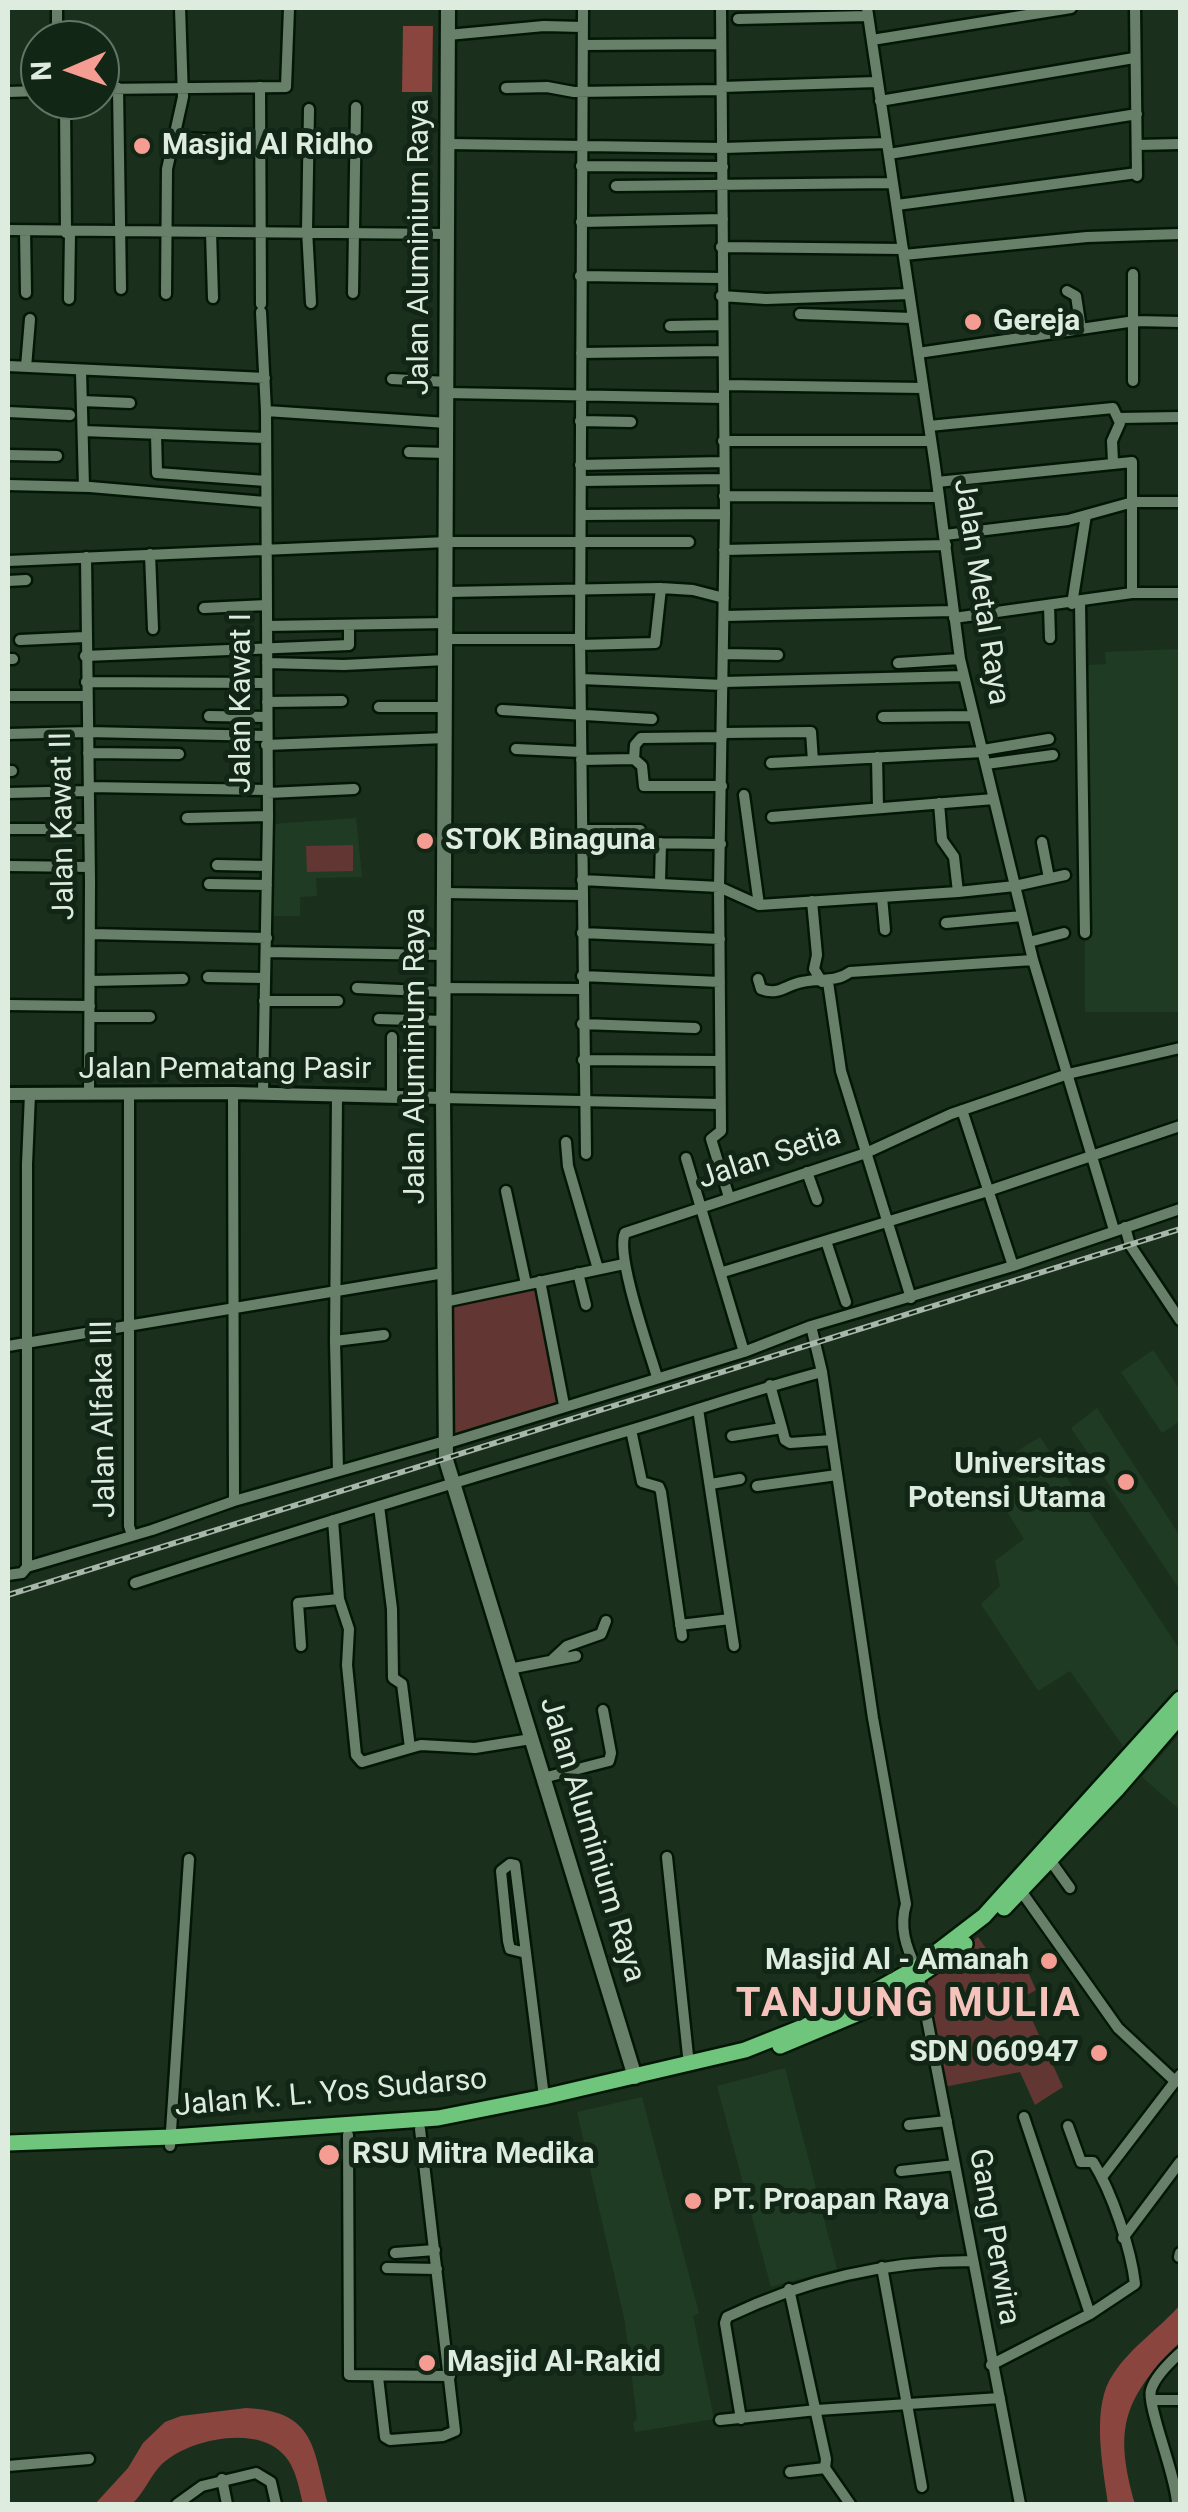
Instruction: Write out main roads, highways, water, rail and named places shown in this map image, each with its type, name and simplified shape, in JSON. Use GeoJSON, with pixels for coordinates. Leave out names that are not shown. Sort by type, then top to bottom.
{"type":"FeatureCollection","features":[{"type":"Feature","properties":{"kind":"highway","name":"Jalan K. L. Yos Sudarso"},"geometry":{"type":"LineString","coordinates":[[8,2152],[420,2128],[636,2082],[744,2050],[823,2020],[918,1973],[984,1916],[1180,1699]]}},
{"type":"Feature","properties":{"kind":"highway","name":"Jalan K. L. Yos Sudarso"},"geometry":{"type":"LineString","coordinates":[[341,2132],[725,2066],[804,2038],[872,2007],[981,1930],[1180,1716]]}},
{"type":"Feature","properties":{"kind":"highway","name":"Jalan K. L. Yos Sudarso"},"geometry":{"type":"LineString","coordinates":[[8,2143],[171,2142]]}},
{"type":"Feature","properties":{"kind":"main road","name":"Jalan Aluminium Raya"},"geometry":{"type":"LineString","coordinates":[[448,8],[445,1442],[509,1668],[636,2082]]}},
{"type":"Feature","properties":{"kind":"railway"},"geometry":{"type":"LineString","coordinates":[[8,1595],[1180,1229]]}},
{"type":"Feature","properties":{"kind":"place","name":"Masjid Al Ridho"},"geometry":{"type":"Point","coordinates":[142,146]}},
{"type":"Feature","properties":{"kind":"place","name":"Gereja"},"geometry":{"type":"Point","coordinates":[973,322]}},
{"type":"Feature","properties":{"kind":"place","name":"STOK Binaguna"},"geometry":{"type":"Point","coordinates":[425,841]}},
{"type":"Feature","properties":{"kind":"place","name":"Universitas Potensi Utama"},"geometry":{"type":"Point","coordinates":[1126,1482]}},
{"type":"Feature","properties":{"kind":"place","name":"Masjid Al - Amanah"},"geometry":{"type":"Point","coordinates":[1049,1961]}},
{"type":"Feature","properties":{"kind":"place","name":"SDN 060947"},"geometry":{"type":"Point","coordinates":[1099,2053]}},
{"type":"Feature","properties":{"kind":"place","name":"RSU Mitra Medika"},"geometry":{"type":"Point","coordinates":[329,2155]}},
{"type":"Feature","properties":{"kind":"place","name":"PT. Proapan Raya"},"geometry":{"type":"Point","coordinates":[693,2201]}},
{"type":"Feature","properties":{"kind":"place","name":"Masjid Al-Rakid"},"geometry":{"type":"Point","coordinates":[427,2363]}},
{"type":"Feature","properties":{"kind":"district","name":"TANJUNG MULIA"},"geometry":{"type":"Point","coordinates":[909,2006]}}]}
